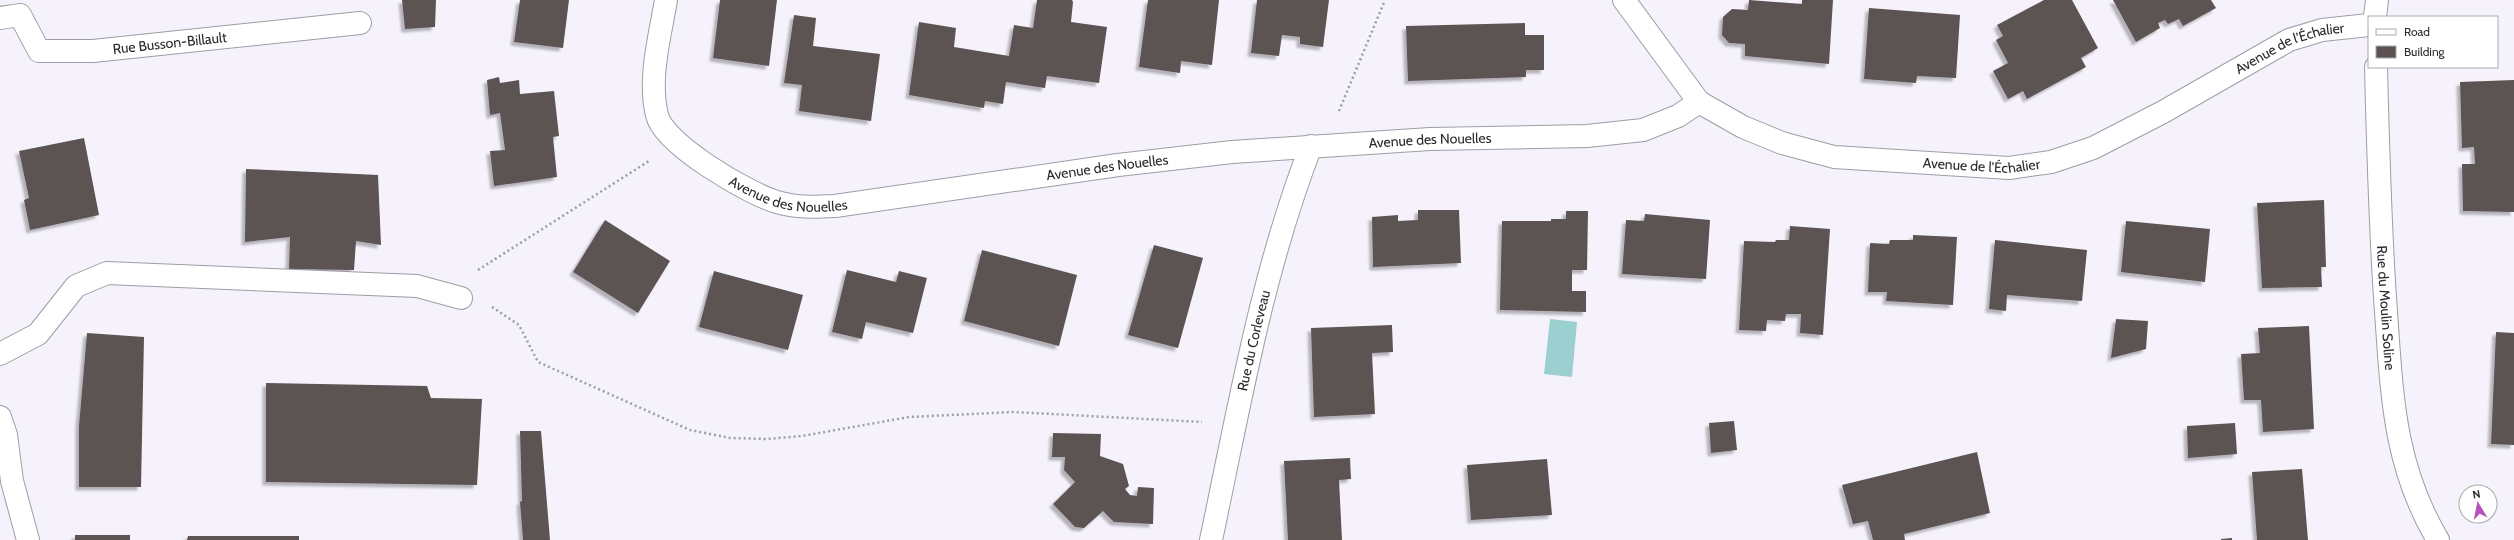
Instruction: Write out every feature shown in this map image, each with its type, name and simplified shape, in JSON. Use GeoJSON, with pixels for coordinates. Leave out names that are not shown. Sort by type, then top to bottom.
{"type":"FeatureCollection","features":[{"type":"Feature","properties":{"kind":"street","name":"Avenue des Nouelles"},"geometry":{"type":"LineString","coordinates":[[666,0],[656,70],[654,100],[657,116],[663,128],[674,142],[717,171],[761,196],[799,207],[835,206],[1118,165],[1312,146],[1430,139],[1587,136],[1643,130],[1678,116],[1699,102]]}},
{"type":"Feature","properties":{"kind":"street","name":"Avenue de l'Échalier"},"geometry":{"type":"LineString","coordinates":[[1624,0],[1699,102],[1743,127],[1782,143],[1834,157],[2008,168],[2051,162],[2093,148],[2163,112],[2289,40],[2322,30],[2368,25]]}},
{"type":"Feature","properties":{"kind":"street"},"geometry":{"type":"LineString","coordinates":[[2375,16],[2377,0]]}},
{"type":"Feature","properties":{"kind":"street","name":"Rue Busson-Billault"},"geometry":{"type":"LineString","coordinates":[[0,18],[20,15],[39,51],[93,51],[360,23]]}},
{"type":"Feature","properties":{"kind":"street","name":"Rue du Moulin Soline"},"geometry":{"type":"LineString","coordinates":[[2376,68],[2381,249],[2390,371],[2401,453],[2420,508],[2438,540]]}},
{"type":"Feature","properties":{"kind":"street","name":"Rue du Corleveau"},"geometry":{"type":"LineString","coordinates":[[1211,540],[1262,304],[1292,195],[1312,146]]}},
{"type":"Feature","properties":{"kind":"street"},"geometry":{"type":"LineString","coordinates":[[0,354],[38,334],[76,286],[107,273],[417,286],[461,298]]}},
{"type":"Feature","properties":{"kind":"street"},"geometry":{"type":"LineString","coordinates":[[0,417],[6,434],[12,481],[28,540]]}},
{"type":"Feature","properties":{"kind":"street"},"geometry":{"type":"LineString","coordinates":[[0,459],[12,481]]}},
{"type":"Feature","properties":{"kind":"path"},"geometry":{"type":"LineString","coordinates":[[1312,146],[1336,118],[1385,0]]}},
{"type":"Feature","properties":{"kind":"path"},"geometry":{"type":"LineString","coordinates":[[674,142],[655,157],[480,267],[461,298],[489,305],[519,325],[538,362],[690,430],[730,438],[767,439],[802,436],[909,417],[1014,412],[1236,424]]}},
{"type":"Feature","properties":{"kind":"shaded area"},"geometry":{"type":"Polygon","coordinates":[[[1550,319],[1577,322],[1572,377],[1544,374],[1550,319]]]}},
{"type":"Feature","properties":{"kind":"building"},"geometry":{"type":"Polygon","coordinates":[[[402,0],[436,0],[435,27],[405,29],[402,0]]]}},
{"type":"Feature","properties":{"kind":"building"},"geometry":{"type":"Polygon","coordinates":[[[520,0],[569,0],[563,48],[514,42],[520,0]]]}},
{"type":"Feature","properties":{"kind":"building"},"geometry":{"type":"Polygon","coordinates":[[[720,0],[777,0],[769,66],[713,58],[720,0]]]}},
{"type":"Feature","properties":{"kind":"building"},"geometry":{"type":"Polygon","coordinates":[[[1037,0],[1072,0],[1071,22],[1107,27],[1099,83],[1047,76],[1045,88],[1006,82],[1003,104],[985,101],[984,108],[909,95],[919,22],[956,28],[954,47],[1009,56],[1014,25],[1033,28],[1037,0]]]}},
{"type":"Feature","properties":{"kind":"building"},"geometry":{"type":"Polygon","coordinates":[[[1148,0],[1219,0],[1212,65],[1181,61],[1180,73],[1139,67],[1148,0]]]}},
{"type":"Feature","properties":{"kind":"building"},"geometry":{"type":"Polygon","coordinates":[[[1257,0],[1329,0],[1323,47],[1300,44],[1300,37],[1282,35],[1279,56],[1251,53],[1257,0]]]}},
{"type":"Feature","properties":{"kind":"building"},"geometry":{"type":"Polygon","coordinates":[[[1749,0],[1802,4],[1802,0],[1833,0],[1829,64],[1745,56],[1745,44],[1729,43],[1722,35],[1723,17],[1732,9],[1748,10],[1749,0]]]}},
{"type":"Feature","properties":{"kind":"building"},"geometry":{"type":"Polygon","coordinates":[[[2044,0],[2072,0],[2098,48],[2081,58],[2086,67],[2027,99],[2023,91],[2008,99],[1993,71],[2008,63],[1996,40],[2003,36],[1997,25],[2044,0]]]}},
{"type":"Feature","properties":{"kind":"building"},"geometry":{"type":"Polygon","coordinates":[[[2113,0],[2211,0],[2216,8],[2183,26],[2179,19],[2168,24],[2165,20],[2158,23],[2160,28],[2136,42],[2113,0]]]}},
{"type":"Feature","properties":{"kind":"building"},"geometry":{"type":"Polygon","coordinates":[[[1869,8],[1960,15],[1956,78],[1917,76],[1916,83],[1864,79],[1869,8]]]}},
{"type":"Feature","properties":{"kind":"building"},"geometry":{"type":"Polygon","coordinates":[[[794,15],[816,18],[813,46],[880,54],[871,121],[799,111],[802,85],[784,83],[794,15]]]}},
{"type":"Feature","properties":{"kind":"building"},"geometry":{"type":"Polygon","coordinates":[[[1525,23],[1525,35],[1544,35],[1544,70],[1526,70],[1526,77],[1408,81],[1406,26],[1525,23]]]}},
{"type":"Feature","properties":{"kind":"building"},"geometry":{"type":"Polygon","coordinates":[[[499,77],[500,83],[519,80],[520,94],[554,91],[559,136],[553,137],[557,177],[494,186],[490,151],[505,150],[500,113],[490,115],[487,80],[499,77]]]}},
{"type":"Feature","properties":{"kind":"building"},"geometry":{"type":"Polygon","coordinates":[[[2514,80],[2514,212],[2463,211],[2462,164],[2475,164],[2474,147],[2462,148],[2460,82],[2514,80]]]}},
{"type":"Feature","properties":{"kind":"building"},"geometry":{"type":"Polygon","coordinates":[[[84,138],[99,215],[30,230],[24,200],[29,198],[19,151],[84,138]]]}},
{"type":"Feature","properties":{"kind":"building"},"geometry":{"type":"Polygon","coordinates":[[[246,169],[378,175],[381,245],[356,241],[354,270],[289,269],[290,237],[245,242],[246,169]]]}},
{"type":"Feature","properties":{"kind":"building"},"geometry":{"type":"Polygon","coordinates":[[[2324,200],[2326,267],[2321,267],[2322,287],[2262,288],[2257,203],[2324,200]]]}},
{"type":"Feature","properties":{"kind":"building"},"geometry":{"type":"Polygon","coordinates":[[[1418,210],[1459,210],[1461,263],[1373,267],[1372,217],[1398,215],[1398,221],[1418,220],[1418,210]]]}},
{"type":"Feature","properties":{"kind":"building"},"geometry":{"type":"Polygon","coordinates":[[[1566,211],[1588,211],[1587,270],[1572,270],[1572,291],[1586,291],[1586,312],[1500,310],[1502,221],[1551,221],[1551,219],[1566,219],[1566,211]]]}},
{"type":"Feature","properties":{"kind":"building"},"geometry":{"type":"Polygon","coordinates":[[[1645,214],[1710,220],[1706,279],[1622,274],[1626,220],[1644,221],[1645,214]]]}},
{"type":"Feature","properties":{"kind":"building"},"geometry":{"type":"Polygon","coordinates":[[[605,220],[670,261],[638,313],[573,272],[605,220]]]}},
{"type":"Feature","properties":{"kind":"building"},"geometry":{"type":"Polygon","coordinates":[[[2126,221],[2210,229],[2205,282],[2121,272],[2126,221]]]}},
{"type":"Feature","properties":{"kind":"building"},"geometry":{"type":"Polygon","coordinates":[[[1790,226],[1830,229],[1823,335],[1800,333],[1801,314],[1786,314],[1785,321],[1767,320],[1766,331],[1739,330],[1744,241],[1775,242],[1776,240],[1789,240],[1790,226]]]}},
{"type":"Feature","properties":{"kind":"building"},"geometry":{"type":"Polygon","coordinates":[[[1913,235],[1957,237],[1953,305],[1886,301],[1887,292],[1868,292],[1870,243],[1889,244],[1890,240],[1913,240],[1913,235]]]}},
{"type":"Feature","properties":{"kind":"building"},"geometry":{"type":"Polygon","coordinates":[[[1995,240],[2087,250],[2082,301],[2007,295],[2006,311],[1989,309],[1995,240]]]}},
{"type":"Feature","properties":{"kind":"building"},"geometry":{"type":"Polygon","coordinates":[[[1154,245],[1203,258],[1178,348],[1128,335],[1154,245]]]}},
{"type":"Feature","properties":{"kind":"building"},"geometry":{"type":"Polygon","coordinates":[[[982,250],[1077,275],[1059,346],[964,321],[982,250]]]}},
{"type":"Feature","properties":{"kind":"building"},"geometry":{"type":"Polygon","coordinates":[[[847,270],[896,282],[899,271],[927,278],[913,333],[866,322],[862,339],[832,332],[847,270]]]}},
{"type":"Feature","properties":{"kind":"building"},"geometry":{"type":"Polygon","coordinates":[[[714,271],[803,295],[788,350],[699,327],[714,271]]]}},
{"type":"Feature","properties":{"kind":"building"},"geometry":{"type":"Polygon","coordinates":[[[2116,319],[2148,321],[2146,349],[2111,358],[2116,319]]]}},
{"type":"Feature","properties":{"kind":"building"},"geometry":{"type":"Polygon","coordinates":[[[1392,325],[1393,352],[1372,353],[1375,414],[1314,417],[1311,328],[1392,325]]]}},
{"type":"Feature","properties":{"kind":"building"},"geometry":{"type":"Polygon","coordinates":[[[2309,326],[2314,429],[2263,432],[2261,400],[2244,400],[2241,354],[2260,353],[2258,328],[2309,326]]]}},
{"type":"Feature","properties":{"kind":"building"},"geometry":{"type":"Polygon","coordinates":[[[2496,332],[2514,333],[2514,445],[2491,444],[2496,332]]]}},
{"type":"Feature","properties":{"kind":"building"},"geometry":{"type":"Polygon","coordinates":[[[87,333],[144,337],[141,487],[79,487],[79,426],[87,333]]]}},
{"type":"Feature","properties":{"kind":"building"},"geometry":{"type":"Polygon","coordinates":[[[266,383],[427,386],[431,398],[482,399],[477,485],[266,482],[266,383]]]}},
{"type":"Feature","properties":{"kind":"building"},"geometry":{"type":"Polygon","coordinates":[[[1734,421],[1737,450],[1711,453],[1709,423],[1734,421]]]}},
{"type":"Feature","properties":{"kind":"building"},"geometry":{"type":"Polygon","coordinates":[[[2235,423],[2237,454],[2188,458],[2187,426],[2235,423]]]}},
{"type":"Feature","properties":{"kind":"building"},"geometry":{"type":"Polygon","coordinates":[[[520,431],[541,431],[550,540],[523,540],[520,502],[522,501],[520,431]]]}},
{"type":"Feature","properties":{"kind":"building"},"geometry":{"type":"Polygon","coordinates":[[[1053,433],[1101,434],[1100,456],[1123,464],[1129,486],[1125,489],[1130,495],[1137,496],[1138,487],[1154,488],[1153,524],[1114,522],[1103,511],[1084,528],[1075,527],[1053,504],[1075,482],[1064,470],[1065,457],[1052,457],[1053,433]]]}},
{"type":"Feature","properties":{"kind":"building"},"geometry":{"type":"Polygon","coordinates":[[[1977,452],[1990,513],[1904,534],[1905,540],[1873,540],[1868,521],[1853,524],[1842,485],[1977,452]]]}},
{"type":"Feature","properties":{"kind":"building"},"geometry":{"type":"Polygon","coordinates":[[[1350,458],[1351,479],[1339,480],[1342,540],[1288,540],[1284,461],[1350,458]]]}},
{"type":"Feature","properties":{"kind":"building"},"geometry":{"type":"Polygon","coordinates":[[[1547,459],[1552,515],[1471,520],[1467,465],[1547,459]]]}},
{"type":"Feature","properties":{"kind":"building"},"geometry":{"type":"Polygon","coordinates":[[[2302,469],[2308,540],[2257,540],[2252,472],[2302,469]]]}},
{"type":"Feature","properties":{"kind":"building"},"geometry":{"type":"Polygon","coordinates":[[[75,535],[130,535],[130,540],[75,540],[75,535]]]}},
{"type":"Feature","properties":{"kind":"building"},"geometry":{"type":"Polygon","coordinates":[[[188,536],[299,536],[299,540],[187,540],[188,536]]]}},
{"type":"Feature","properties":{"kind":"building"},"geometry":{"type":"Polygon","coordinates":[[[2232,538],[2232,540],[2221,540],[2221,539],[2232,538]]]}}]}
